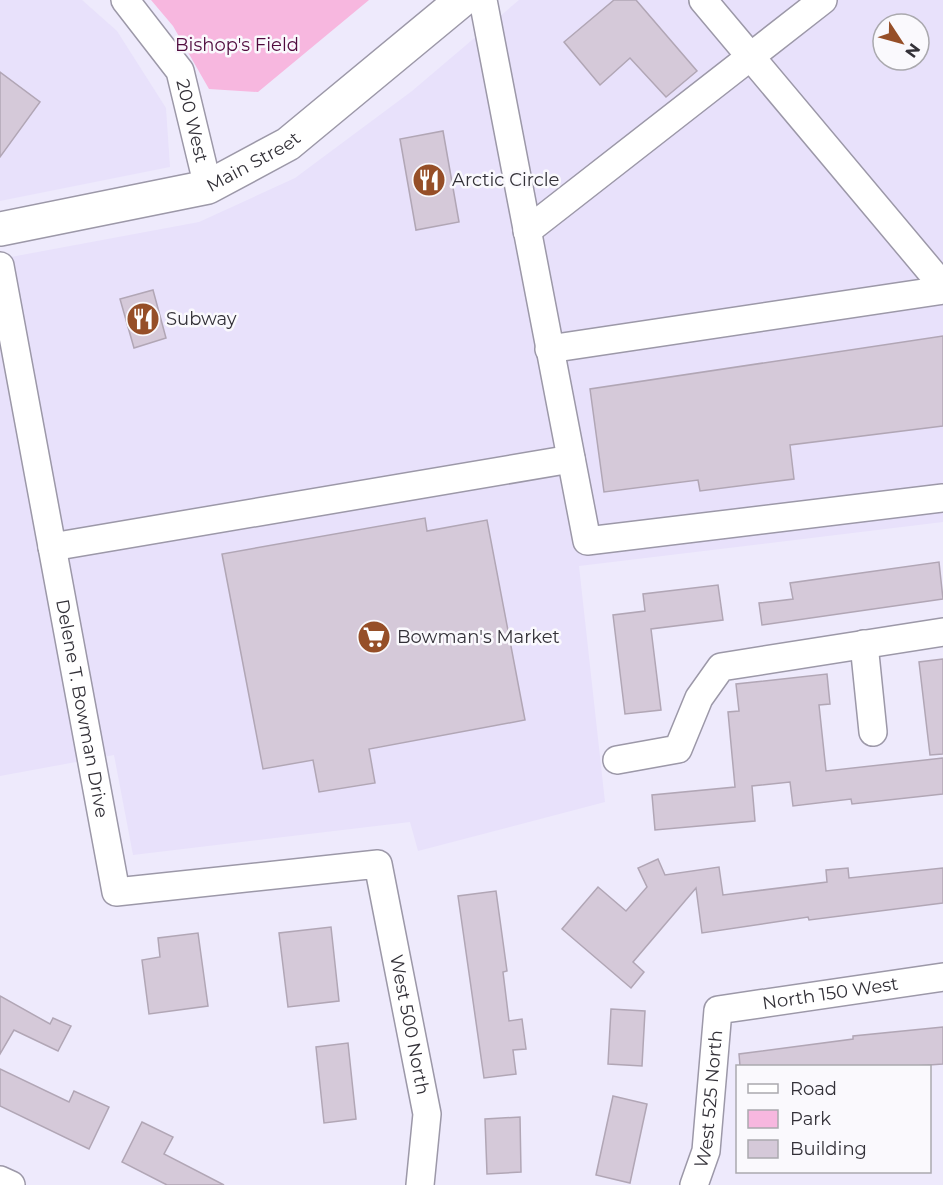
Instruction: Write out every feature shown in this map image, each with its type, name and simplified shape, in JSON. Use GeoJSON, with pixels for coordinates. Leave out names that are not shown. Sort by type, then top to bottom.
{"type":"FeatureCollection","features":[{"type":"Feature","properties":{"kind":"main road","name":"Main Street"},"geometry":{"type":"LineString","coordinates":[[0,229],[207,187],[288,144],[462,0]]}},
{"type":"Feature","properties":{"kind":"street","name":"200 West"},"geometry":{"type":"LineString","coordinates":[[125,0],[180,71],[207,187]]}},
{"type":"Feature","properties":{"kind":"street"},"geometry":{"type":"LineString","coordinates":[[483,0],[587,542],[943,498]]}},
{"type":"Feature","properties":{"kind":"street"},"geometry":{"type":"LineString","coordinates":[[703,0],[943,288]]}},
{"type":"Feature","properties":{"kind":"street"},"geometry":{"type":"LineString","coordinates":[[527,231],[823,0]]}},
{"type":"Feature","properties":{"kind":"street","name":"Delene T. Bowman Drive"},"geometry":{"type":"LineString","coordinates":[[0,266],[116,892],[378,864]]}},
{"type":"Feature","properties":{"kind":"street"},"geometry":{"type":"LineString","coordinates":[[549,349],[943,288]]}},
{"type":"Feature","properties":{"kind":"street"},"geometry":{"type":"LineString","coordinates":[[52,547],[571,459]]}},
{"type":"Feature","properties":{"kind":"street"},"geometry":{"type":"LineString","coordinates":[[617,760],[678,749],[699,698],[721,666],[943,632]]}},
{"type":"Feature","properties":{"kind":"street"},"geometry":{"type":"LineString","coordinates":[[864,644],[873,732]]}},
{"type":"Feature","properties":{"kind":"street","name":"West 500 North"},"geometry":{"type":"LineString","coordinates":[[378,864],[427,1114],[420,1185]]}},
{"type":"Feature","properties":{"kind":"street","name":"North 150 West"},"geometry":{"type":"LineString","coordinates":[[718,1010],[943,977]]}},
{"type":"Feature","properties":{"kind":"street","name":"West 525 North"},"geometry":{"type":"LineString","coordinates":[[694,1185],[706,1151],[718,1010]]}},
{"type":"Feature","properties":{"kind":"street"},"geometry":{"type":"LineString","coordinates":[[0,1180],[11,1185]]}},
{"type":"Feature","properties":{"kind":"shaded area"},"geometry":{"type":"Polygon","coordinates":[[[0,0],[82,0],[117,31],[166,108],[170,167],[0,201],[0,0]]]}},
{"type":"Feature","properties":{"kind":"shaded area"},"geometry":{"type":"Polygon","coordinates":[[[519,0],[943,0],[943,522],[579,566],[605,802],[418,851],[410,822],[133,855],[114,755],[0,776],[0,259],[199,222],[295,178],[412,91],[519,0]]]}},
{"type":"Feature","properties":{"kind":"green space","name":"Bishop's Field"},"geometry":{"type":"Polygon","coordinates":[[[151,0],[369,0],[258,92],[209,89],[173,26],[151,0]]]}},
{"type":"Feature","properties":{"kind":"building"},"geometry":{"type":"Polygon","coordinates":[[[614,0],[636,0],[697,71],[666,97],[630,58],[600,85],[564,42],[614,0]]]}},
{"type":"Feature","properties":{"kind":"building"},"geometry":{"type":"Polygon","coordinates":[[[0,72],[40,102],[0,157],[0,72]]]}},
{"type":"Feature","properties":{"kind":"building","name":"Arctic Circle"},"geometry":{"type":"Polygon","coordinates":[[[443,131],[459,222],[416,230],[400,139],[443,131]]]}},
{"type":"Feature","properties":{"kind":"building","name":"Subway"},"geometry":{"type":"Polygon","coordinates":[[[153,290],[166,338],[134,348],[120,299],[153,290]]]}},
{"type":"Feature","properties":{"kind":"building"},"geometry":{"type":"Polygon","coordinates":[[[943,336],[943,426],[790,445],[794,479],[700,491],[698,480],[604,492],[590,389],[943,336]]]}},
{"type":"Feature","properties":{"kind":"building","name":"Bowman's Market"},"geometry":{"type":"Polygon","coordinates":[[[425,518],[427,531],[487,520],[525,720],[369,749],[375,783],[319,792],[313,760],[263,769],[222,554],[425,518]]]}},
{"type":"Feature","properties":{"kind":"building"},"geometry":{"type":"Polygon","coordinates":[[[939,562],[943,599],[762,625],[759,603],[793,599],[790,583],[939,562]]]}},
{"type":"Feature","properties":{"kind":"building"},"geometry":{"type":"Polygon","coordinates":[[[718,585],[723,620],[651,629],[661,710],[625,714],[613,615],[645,611],[643,594],[718,585]]]}},
{"type":"Feature","properties":{"kind":"building"},"geometry":{"type":"Polygon","coordinates":[[[943,659],[943,754],[930,755],[919,662],[943,659]]]}},
{"type":"Feature","properties":{"kind":"building"},"geometry":{"type":"Polygon","coordinates":[[[827,674],[830,704],[819,705],[826,771],[943,758],[943,794],[852,804],[851,799],[793,806],[790,782],[752,786],[755,821],[655,830],[652,795],[735,787],[728,712],[739,711],[736,684],[827,674]]]}},
{"type":"Feature","properties":{"kind":"building"},"geometry":{"type":"Polygon","coordinates":[[[658,859],[665,875],[719,867],[723,895],[827,882],[826,870],[848,868],[849,878],[943,868],[943,903],[809,920],[808,917],[702,933],[696,888],[633,962],[644,972],[631,988],[562,929],[598,887],[626,911],[647,887],[638,868],[658,859]]]}},
{"type":"Feature","properties":{"kind":"building"},"geometry":{"type":"Polygon","coordinates":[[[496,891],[507,971],[503,972],[509,1021],[522,1019],[526,1049],[513,1050],[516,1074],[484,1078],[458,896],[496,891]]]}},
{"type":"Feature","properties":{"kind":"building"},"geometry":{"type":"Polygon","coordinates":[[[331,927],[339,1001],[288,1007],[279,933],[331,927]]]}},
{"type":"Feature","properties":{"kind":"building"},"geometry":{"type":"Polygon","coordinates":[[[198,933],[208,1006],[149,1014],[142,960],[160,957],[158,938],[198,933]]]}},
{"type":"Feature","properties":{"kind":"building"},"geometry":{"type":"Polygon","coordinates":[[[0,996],[50,1024],[53,1018],[71,1026],[58,1051],[14,1030],[0,1054],[0,996]]]}},
{"type":"Feature","properties":{"kind":"building"},"geometry":{"type":"Polygon","coordinates":[[[611,1009],[645,1011],[642,1066],[608,1064],[611,1009]]]}},
{"type":"Feature","properties":{"kind":"building"},"geometry":{"type":"Polygon","coordinates":[[[943,1027],[943,1064],[740,1065],[739,1054],[853,1039],[853,1036],[943,1027]]]}},
{"type":"Feature","properties":{"kind":"building"},"geometry":{"type":"Polygon","coordinates":[[[348,1043],[356,1119],[324,1123],[316,1047],[348,1043]]]}},
{"type":"Feature","properties":{"kind":"building"},"geometry":{"type":"Polygon","coordinates":[[[0,1069],[69,1102],[74,1091],[109,1107],[89,1149],[0,1106],[0,1069]]]}},
{"type":"Feature","properties":{"kind":"building"},"geometry":{"type":"Polygon","coordinates":[[[613,1096],[647,1104],[630,1183],[596,1175],[613,1096]]]}},
{"type":"Feature","properties":{"kind":"building"},"geometry":{"type":"Polygon","coordinates":[[[520,1117],[521,1172],[487,1174],[485,1119],[520,1117]]]}},
{"type":"Feature","properties":{"kind":"building"},"geometry":{"type":"Polygon","coordinates":[[[142,1122],[173,1137],[164,1154],[224,1185],[167,1185],[122,1162],[142,1122]]]}},
{"type":"Feature","properties":{"kind":"place","name":"Arctic Circle"},"geometry":{"type":"Point","coordinates":[429,180]}},
{"type":"Feature","properties":{"kind":"place","name":"Subway"},"geometry":{"type":"Point","coordinates":[143,319]}},
{"type":"Feature","properties":{"kind":"place","name":"Bowman's Market"},"geometry":{"type":"Point","coordinates":[374,637]}}]}
